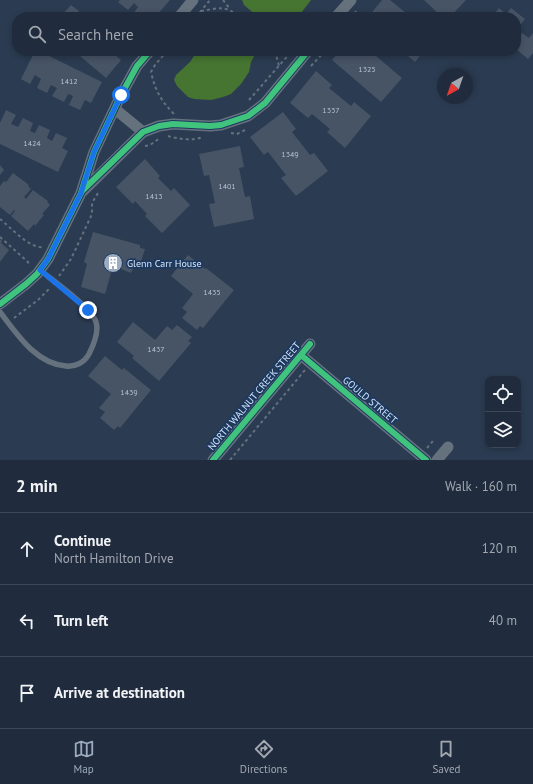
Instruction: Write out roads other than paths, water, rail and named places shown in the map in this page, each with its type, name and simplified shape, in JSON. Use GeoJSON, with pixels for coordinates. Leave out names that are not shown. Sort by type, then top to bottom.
{"type":"FeatureCollection","features":[{"type":"Feature","properties":{"kind":"street"},"geometry":{"type":"LineString","coordinates":[[183,12],[193,0]]}},
{"type":"Feature","properties":{"kind":"street"},"geometry":{"type":"LineString","coordinates":[[340,12],[350,0]]}},
{"type":"Feature","properties":{"kind":"street"},"geometry":{"type":"LineString","coordinates":[[0,304],[26,284],[35,269],[48,259],[81,193],[94,152],[137,66],[146,56]]}},
{"type":"Feature","properties":{"kind":"street"},"geometry":{"type":"LineString","coordinates":[[81,193],[143,132],[159,126],[173,124],[210,126],[221,125],[248,116],[264,103],[304,56]]}},
{"type":"Feature","properties":{"kind":"street"},"geometry":{"type":"LineString","coordinates":[[115,109],[143,132]]}},
{"type":"Feature","properties":{"kind":"street","name":"NORTH WALNUT CREEK STREET"},"geometry":{"type":"LineString","coordinates":[[213,460],[310,344]]}},
{"type":"Feature","properties":{"kind":"street","name":"GOULD STREET"},"geometry":{"type":"LineString","coordinates":[[301,355],[426,460]]}},
{"type":"Feature","properties":{"kind":"street"},"geometry":{"type":"LineString","coordinates":[[437,460],[448,447]]}},
{"type":"Feature","properties":{"kind":"lane"},"geometry":{"type":"LineString","coordinates":[[0,312],[22,340],[42,359],[59,366],[74,366],[88,356],[95,341],[96,322],[88,310],[54,282],[35,269]]}},
{"type":"Feature","properties":{"kind":"place","name":"Glenn Carr House"},"geometry":{"type":"Point","coordinates":[113,263]}}]}
